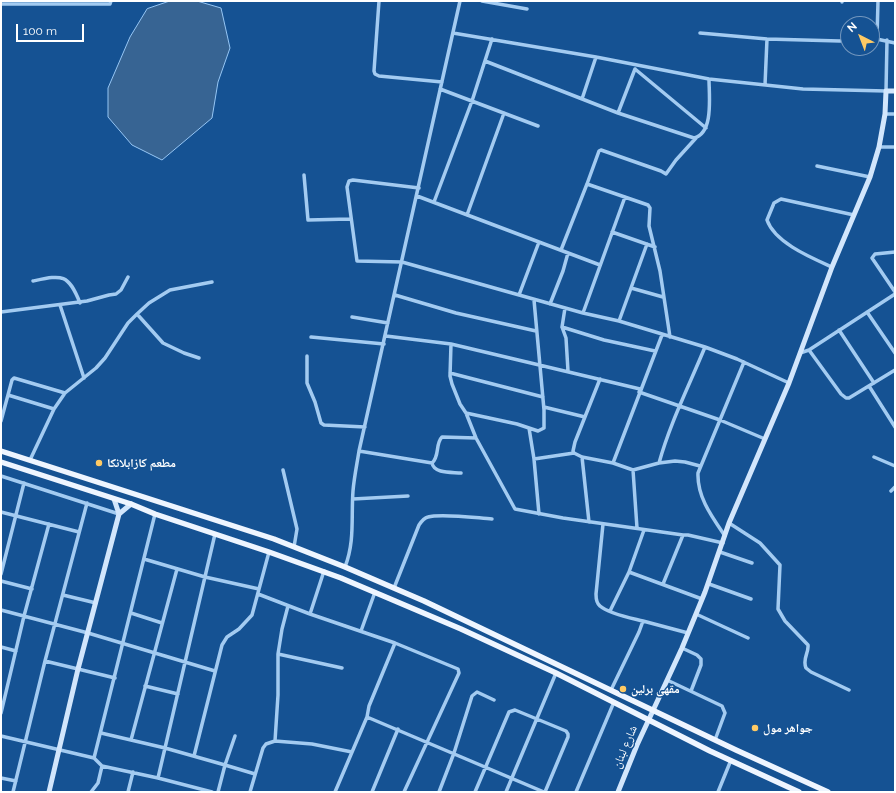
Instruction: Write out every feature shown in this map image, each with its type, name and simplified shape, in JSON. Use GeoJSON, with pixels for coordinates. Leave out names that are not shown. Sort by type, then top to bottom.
{"type":"FeatureCollection","features":[{"type":"Feature","properties":{"kind":"main road"},"geometry":{"type":"LineString","coordinates":[[1,451],[274,539],[345,567],[394,588],[828,792]]}},
{"type":"Feature","properties":{"kind":"main road"},"geometry":{"type":"LineString","coordinates":[[1,462],[131,504],[155,514],[324,571],[375,592],[461,629],[556,673],[731,760],[800,792]]}},
{"type":"Feature","properties":{"kind":"street"},"geometry":{"type":"LineString","coordinates":[[1,4],[110,4],[111,1]]}},
{"type":"Feature","properties":{"kind":"street"},"geometry":{"type":"LineString","coordinates":[[379,1],[375,74],[379,76],[442,82]]}},
{"type":"Feature","properties":{"kind":"street"},"geometry":{"type":"LineString","coordinates":[[345,567],[350,553],[353,499],[360,451],[460,1]]}},
{"type":"Feature","properties":{"kind":"street"},"geometry":{"type":"LineString","coordinates":[[482,1],[527,9]]}},
{"type":"Feature","properties":{"kind":"street"},"geometry":{"type":"LineString","coordinates":[[878,1],[878,16]]}},
{"type":"Feature","properties":{"kind":"street"},"geometry":{"type":"LineString","coordinates":[[453,33],[492,38],[552,50],[638,64],[709,79],[802,89],[895,91]]}},
{"type":"Feature","properties":{"kind":"street"},"geometry":{"type":"LineString","coordinates":[[700,33],[768,39],[840,41]]}},
{"type":"Feature","properties":{"kind":"street"},"geometry":{"type":"LineString","coordinates":[[434,202],[472,101],[492,38]]}},
{"type":"Feature","properties":{"kind":"street"},"geometry":{"type":"LineString","coordinates":[[765,85],[768,39]]}},
{"type":"Feature","properties":{"kind":"street"},"geometry":{"type":"LineString","coordinates":[[880,39],[895,43]]}},
{"type":"Feature","properties":{"kind":"street"},"geometry":{"type":"LineString","coordinates":[[886,91],[887,40]]}},
{"type":"Feature","properties":{"kind":"street"},"geometry":{"type":"LineString","coordinates":[[582,99],[596,57]]}},
{"type":"Feature","properties":{"kind":"street"},"geometry":{"type":"LineString","coordinates":[[485,61],[618,113],[691,138],[696,138]]}},
{"type":"Feature","properties":{"kind":"street"},"geometry":{"type":"LineString","coordinates":[[618,113],[638,64]]}},
{"type":"Feature","properties":{"kind":"street"},"geometry":{"type":"LineString","coordinates":[[635,70],[706,128]]}},
{"type":"Feature","properties":{"kind":"street"},"geometry":{"type":"LineString","coordinates":[[561,250],[600,150],[666,174],[676,160],[706,128],[708,120],[709,79]]}},
{"type":"Feature","properties":{"kind":"street"},"geometry":{"type":"LineString","coordinates":[[440,89],[538,126]]}},
{"type":"Feature","properties":{"kind":"street","name":"شارع لبنان"},"geometry":{"type":"LineString","coordinates":[[618,792],[652,709],[682,648],[709,584],[730,523],[789,383],[832,268],[870,178],[879,147],[885,114],[886,91]]}},
{"type":"Feature","properties":{"kind":"street"},"geometry":{"type":"LineString","coordinates":[[467,215],[504,112]]}},
{"type":"Feature","properties":{"kind":"street"},"geometry":{"type":"LineString","coordinates":[[885,114],[895,114]]}},
{"type":"Feature","properties":{"kind":"street"},"geometry":{"type":"LineString","coordinates":[[879,147],[895,148]]}},
{"type":"Feature","properties":{"kind":"street"},"geometry":{"type":"LineString","coordinates":[[817,166],[870,178]]}},
{"type":"Feature","properties":{"kind":"street"},"geometry":{"type":"LineString","coordinates":[[304,175],[308,220],[350,219]]}},
{"type":"Feature","properties":{"kind":"street"},"geometry":{"type":"LineString","coordinates":[[418,188],[352,180],[349,181],[347,187],[350,219],[357,261],[402,262],[534,300],[619,321],[705,347],[744,362],[789,383]]}},
{"type":"Feature","properties":{"kind":"street"},"geometry":{"type":"LineString","coordinates":[[587,184],[649,206],[649,226],[660,272],[670,337]]}},
{"type":"Feature","properties":{"kind":"street"},"geometry":{"type":"LineString","coordinates":[[417,196],[600,265]]}},
{"type":"Feature","properties":{"kind":"street"},"geometry":{"type":"LineString","coordinates":[[582,313],[625,197]]}},
{"type":"Feature","properties":{"kind":"street"},"geometry":{"type":"LineString","coordinates":[[832,268],[797,251],[775,233],[767,220],[774,203],[781,199],[854,215]]}},
{"type":"Feature","properties":{"kind":"street"},"geometry":{"type":"LineString","coordinates":[[612,232],[655,247]]}},
{"type":"Feature","properties":{"kind":"street"},"geometry":{"type":"LineString","coordinates":[[519,295],[539,242]]}},
{"type":"Feature","properties":{"kind":"street"},"geometry":{"type":"LineString","coordinates":[[619,321],[647,244]]}},
{"type":"Feature","properties":{"kind":"street"},"geometry":{"type":"LineString","coordinates":[[800,353],[809,350],[895,293],[872,258],[875,254],[895,252]]}},
{"type":"Feature","properties":{"kind":"street"},"geometry":{"type":"LineString","coordinates":[[550,304],[563,271],[568,253]]}},
{"type":"Feature","properties":{"kind":"street"},"geometry":{"type":"LineString","coordinates":[[33,281],[54,277],[61,278],[69,282],[73,287],[80,302]]}},
{"type":"Feature","properties":{"kind":"street"},"geometry":{"type":"LineString","coordinates":[[1,312],[80,302],[119,292],[124,286],[128,277]]}},
{"type":"Feature","properties":{"kind":"street"},"geometry":{"type":"LineString","coordinates":[[30,460],[54,409],[65,393],[91,373],[105,358],[128,323],[137,314],[150,303],[170,290],[212,282]]}},
{"type":"Feature","properties":{"kind":"street"},"geometry":{"type":"LineString","coordinates":[[631,288],[663,297]]}},
{"type":"Feature","properties":{"kind":"street"},"geometry":{"type":"LineString","coordinates":[[395,295],[456,313],[536,331]]}},
{"type":"Feature","properties":{"kind":"street"},"geometry":{"type":"LineString","coordinates":[[466,413],[517,424],[538,431],[544,428],[544,407],[534,300]]}},
{"type":"Feature","properties":{"kind":"street"},"geometry":{"type":"LineString","coordinates":[[60,305],[84,378]]}},
{"type":"Feature","properties":{"kind":"street"},"geometry":{"type":"LineString","coordinates":[[565,308],[562,327],[566,338],[568,371]]}},
{"type":"Feature","properties":{"kind":"street"},"geometry":{"type":"LineString","coordinates":[[868,312],[895,353]]}},
{"type":"Feature","properties":{"kind":"street"},"geometry":{"type":"LineString","coordinates":[[137,314],[163,343],[199,358]]}},
{"type":"Feature","properties":{"kind":"street"},"geometry":{"type":"LineString","coordinates":[[352,317],[388,323]]}},
{"type":"Feature","properties":{"kind":"street"},"geometry":{"type":"LineString","coordinates":[[562,327],[604,340],[655,350]]}},
{"type":"Feature","properties":{"kind":"street"},"geometry":{"type":"LineString","coordinates":[[839,330],[874,383]]}},
{"type":"Feature","properties":{"kind":"street"},"geometry":{"type":"LineString","coordinates":[[613,463],[662,335]]}},
{"type":"Feature","properties":{"kind":"street"},"geometry":{"type":"LineString","coordinates":[[386,336],[451,344],[600,379],[640,391],[679,407],[720,420],[765,439]]}},
{"type":"Feature","properties":{"kind":"street"},"geometry":{"type":"LineString","coordinates":[[311,337],[384,344]]}},
{"type":"Feature","properties":{"kind":"street"},"geometry":{"type":"LineString","coordinates":[[451,344],[450,373],[452,384],[476,438],[514,508],[539,514],[589,522],[688,535],[723,543]]}},
{"type":"Feature","properties":{"kind":"street"},"geometry":{"type":"LineString","coordinates":[[659,463],[663,447],[705,347]]}},
{"type":"Feature","properties":{"kind":"street"},"geometry":{"type":"LineString","coordinates":[[809,350],[845,398],[849,398],[895,370]]}},
{"type":"Feature","properties":{"kind":"street"},"geometry":{"type":"LineString","coordinates":[[307,356],[307,383],[315,402],[321,423],[324,425],[365,427]]}},
{"type":"Feature","properties":{"kind":"street"},"geometry":{"type":"LineString","coordinates":[[725,536],[706,508],[700,492],[698,474],[744,362]]}},
{"type":"Feature","properties":{"kind":"street"},"geometry":{"type":"LineString","coordinates":[[450,373],[543,397]]}},
{"type":"Feature","properties":{"kind":"street"},"geometry":{"type":"LineString","coordinates":[[1,421],[12,380],[15,377],[65,393]]}},
{"type":"Feature","properties":{"kind":"street"},"geometry":{"type":"LineString","coordinates":[[574,453],[575,442],[600,379]]}},
{"type":"Feature","properties":{"kind":"street"},"geometry":{"type":"LineString","coordinates":[[869,386],[895,427]]}},
{"type":"Feature","properties":{"kind":"street"},"geometry":{"type":"LineString","coordinates":[[8,395],[54,409]]}},
{"type":"Feature","properties":{"kind":"street"},"geometry":{"type":"LineString","coordinates":[[544,407],[585,417]]}},
{"type":"Feature","properties":{"kind":"street"},"geometry":{"type":"LineString","coordinates":[[529,428],[534,458],[539,514]]}},
{"type":"Feature","properties":{"kind":"street"},"geometry":{"type":"LineString","coordinates":[[432,463],[437,456],[440,438],[476,438]]}},
{"type":"Feature","properties":{"kind":"street"},"geometry":{"type":"LineString","coordinates":[[360,451],[432,463]]}},
{"type":"Feature","properties":{"kind":"street"},"geometry":{"type":"LineString","coordinates":[[534,458],[574,453],[582,458],[613,463],[633,470],[659,463],[680,461],[700,466]]}},
{"type":"Feature","properties":{"kind":"street"},"geometry":{"type":"LineString","coordinates":[[874,457],[895,466]]}},
{"type":"Feature","properties":{"kind":"street"},"geometry":{"type":"LineString","coordinates":[[582,458],[589,522]]}},
{"type":"Feature","properties":{"kind":"street"},"geometry":{"type":"LineString","coordinates":[[432,463],[433,467],[437,470],[462,473]]}},
{"type":"Feature","properties":{"kind":"street"},"geometry":{"type":"LineString","coordinates":[[283,470],[297,528],[294,547]]}},
{"type":"Feature","properties":{"kind":"street"},"geometry":{"type":"LineString","coordinates":[[633,470],[637,528]]}},
{"type":"Feature","properties":{"kind":"street"},"geometry":{"type":"LineString","coordinates":[[1,476],[120,514]]}},
{"type":"Feature","properties":{"kind":"street"},"geometry":{"type":"LineString","coordinates":[[1,574],[24,483]]}},
{"type":"Feature","properties":{"kind":"street"},"geometry":{"type":"LineString","coordinates":[[891,491],[895,488]]}},
{"type":"Feature","properties":{"kind":"street"},"geometry":{"type":"LineString","coordinates":[[353,499],[408,496]]}},
{"type":"Feature","properties":{"kind":"street"},"geometry":{"type":"LineString","coordinates":[[114,499],[120,514]]}},
{"type":"Feature","properties":{"kind":"street"},"geometry":{"type":"LineString","coordinates":[[13,792],[45,661],[87,503]]}},
{"type":"Feature","properties":{"kind":"street"},"geometry":{"type":"LineString","coordinates":[[49,792],[78,669],[120,514],[131,504]]}},
{"type":"Feature","properties":{"kind":"street"},"geometry":{"type":"LineString","coordinates":[[1,512],[79,532]]}},
{"type":"Feature","properties":{"kind":"street"},"geometry":{"type":"LineString","coordinates":[[94,758],[155,514]]}},
{"type":"Feature","properties":{"kind":"street"},"geometry":{"type":"LineString","coordinates":[[394,588],[419,526],[428,517],[492,518]]}},
{"type":"Feature","properties":{"kind":"street"},"geometry":{"type":"LineString","coordinates":[[730,523],[760,543],[780,565],[778,609],[785,620],[808,645],[808,650],[804,661],[806,668],[811,672],[849,690]]}},
{"type":"Feature","properties":{"kind":"street"},"geometry":{"type":"LineString","coordinates":[[1,713],[24,616],[49,524]]}},
{"type":"Feature","properties":{"kind":"street"},"geometry":{"type":"LineString","coordinates":[[603,524],[596,594],[596,601],[599,605],[610,611],[688,633]]}},
{"type":"Feature","properties":{"kind":"street"},"geometry":{"type":"LineString","coordinates":[[610,611],[629,572],[644,530]]}},
{"type":"Feature","properties":{"kind":"street"},"geometry":{"type":"LineString","coordinates":[[158,778],[205,577],[206,567],[215,534]]}},
{"type":"Feature","properties":{"kind":"street"},"geometry":{"type":"LineString","coordinates":[[663,584],[683,535]]}},
{"type":"Feature","properties":{"kind":"street"},"geometry":{"type":"LineString","coordinates":[[194,756],[224,641],[250,619],[269,552]]}},
{"type":"Feature","properties":{"kind":"street"},"geometry":{"type":"LineString","coordinates":[[720,552],[752,563]]}},
{"type":"Feature","properties":{"kind":"street"},"geometry":{"type":"LineString","coordinates":[[144,559],[259,591],[288,606],[395,643],[454,667],[459,671],[404,792]]}},
{"type":"Feature","properties":{"kind":"street"},"geometry":{"type":"LineString","coordinates":[[131,740],[176,569]]}},
{"type":"Feature","properties":{"kind":"street"},"geometry":{"type":"LineString","coordinates":[[310,614],[324,571]]}},
{"type":"Feature","properties":{"kind":"street"},"geometry":{"type":"LineString","coordinates":[[629,572],[702,599]]}},
{"type":"Feature","properties":{"kind":"street"},"geometry":{"type":"LineString","coordinates":[[1,581],[32,589]]}},
{"type":"Feature","properties":{"kind":"street"},"geometry":{"type":"LineString","coordinates":[[709,584],[751,599]]}},
{"type":"Feature","properties":{"kind":"street"},"geometry":{"type":"LineString","coordinates":[[361,631],[375,592]]}},
{"type":"Feature","properties":{"kind":"street"},"geometry":{"type":"LineString","coordinates":[[63,595],[96,603]]}},
{"type":"Feature","properties":{"kind":"street"},"geometry":{"type":"LineString","coordinates":[[275,741],[278,695],[278,654],[288,606]]}},
{"type":"Feature","properties":{"kind":"street"},"geometry":{"type":"LineString","coordinates":[[1,610],[55,624],[215,671]]}},
{"type":"Feature","properties":{"kind":"street"},"geometry":{"type":"LineString","coordinates":[[131,613],[162,623]]}},
{"type":"Feature","properties":{"kind":"street"},"geometry":{"type":"LineString","coordinates":[[696,614],[748,638]]}},
{"type":"Feature","properties":{"kind":"street"},"geometry":{"type":"LineString","coordinates":[[611,690],[643,621]]}},
{"type":"Feature","properties":{"kind":"street"},"geometry":{"type":"LineString","coordinates":[[335,792],[367,717],[369,706],[395,643]]}},
{"type":"Feature","properties":{"kind":"street"},"geometry":{"type":"LineString","coordinates":[[1,647],[16,651]]}},
{"type":"Feature","properties":{"kind":"street"},"geometry":{"type":"LineString","coordinates":[[682,648],[701,658],[701,665],[691,691]]}},
{"type":"Feature","properties":{"kind":"street"},"geometry":{"type":"LineString","coordinates":[[278,654],[342,668]]}},
{"type":"Feature","properties":{"kind":"street"},"geometry":{"type":"LineString","coordinates":[[45,661],[115,678]]}},
{"type":"Feature","properties":{"kind":"street"},"geometry":{"type":"LineString","coordinates":[[506,792],[556,673]]}},
{"type":"Feature","properties":{"kind":"street"},"geometry":{"type":"LineString","coordinates":[[667,680],[722,706],[725,713],[715,740]]}},
{"type":"Feature","properties":{"kind":"street"},"geometry":{"type":"LineString","coordinates":[[145,686],[178,694]]}},
{"type":"Feature","properties":{"kind":"street"},"geometry":{"type":"LineString","coordinates":[[439,792],[454,753],[472,696],[477,692],[494,700]]}},
{"type":"Feature","properties":{"kind":"street"},"geometry":{"type":"LineString","coordinates":[[576,792],[615,701]]}},
{"type":"Feature","properties":{"kind":"street"},"geometry":{"type":"LineString","coordinates":[[367,717],[398,729],[486,767],[512,778],[544,792],[568,738],[568,734],[566,731],[515,710],[509,712],[486,767],[475,792]]}},
{"type":"Feature","properties":{"kind":"street"},"geometry":{"type":"LineString","coordinates":[[372,792],[398,729]]}},
{"type":"Feature","properties":{"kind":"street"},"geometry":{"type":"LineString","coordinates":[[101,733],[165,748],[255,774]]}},
{"type":"Feature","properties":{"kind":"street"},"geometry":{"type":"LineString","coordinates":[[1,736],[94,758],[102,766],[158,778],[212,792]]}},
{"type":"Feature","properties":{"kind":"street"},"geometry":{"type":"LineString","coordinates":[[218,792],[235,736]]}},
{"type":"Feature","properties":{"kind":"street"},"geometry":{"type":"LineString","coordinates":[[250,792],[263,748],[266,744],[275,741],[312,744],[352,752]]}},
{"type":"Feature","properties":{"kind":"street"},"geometry":{"type":"LineString","coordinates":[[718,792],[731,760]]}},
{"type":"Feature","properties":{"kind":"street"},"geometry":{"type":"LineString","coordinates":[[91,792],[98,783],[102,766]]}},
{"type":"Feature","properties":{"kind":"street"},"geometry":{"type":"LineString","coordinates":[[128,792],[132,772]]}},
{"type":"Feature","properties":{"kind":"street"},"geometry":{"type":"LineString","coordinates":[[1,778],[16,781]]}},
{"type":"Feature","properties":{"kind":"water"},"geometry":{"type":"Polygon","coordinates":[[[170,1],[197,1],[221,8],[230,48],[218,82],[212,118],[162,160],[132,145],[108,117],[108,88],[130,37],[147,9],[170,1]]]}},
{"type":"Feature","properties":{"kind":"place","name":"مطعم كازابلانكا"},"geometry":{"type":"Point","coordinates":[99,463]}},
{"type":"Feature","properties":{"kind":"place","name":"مقهى برلين"},"geometry":{"type":"Point","coordinates":[623,689]}},
{"type":"Feature","properties":{"kind":"place","name":"جواهر مول"},"geometry":{"type":"Point","coordinates":[755,728]}}]}
